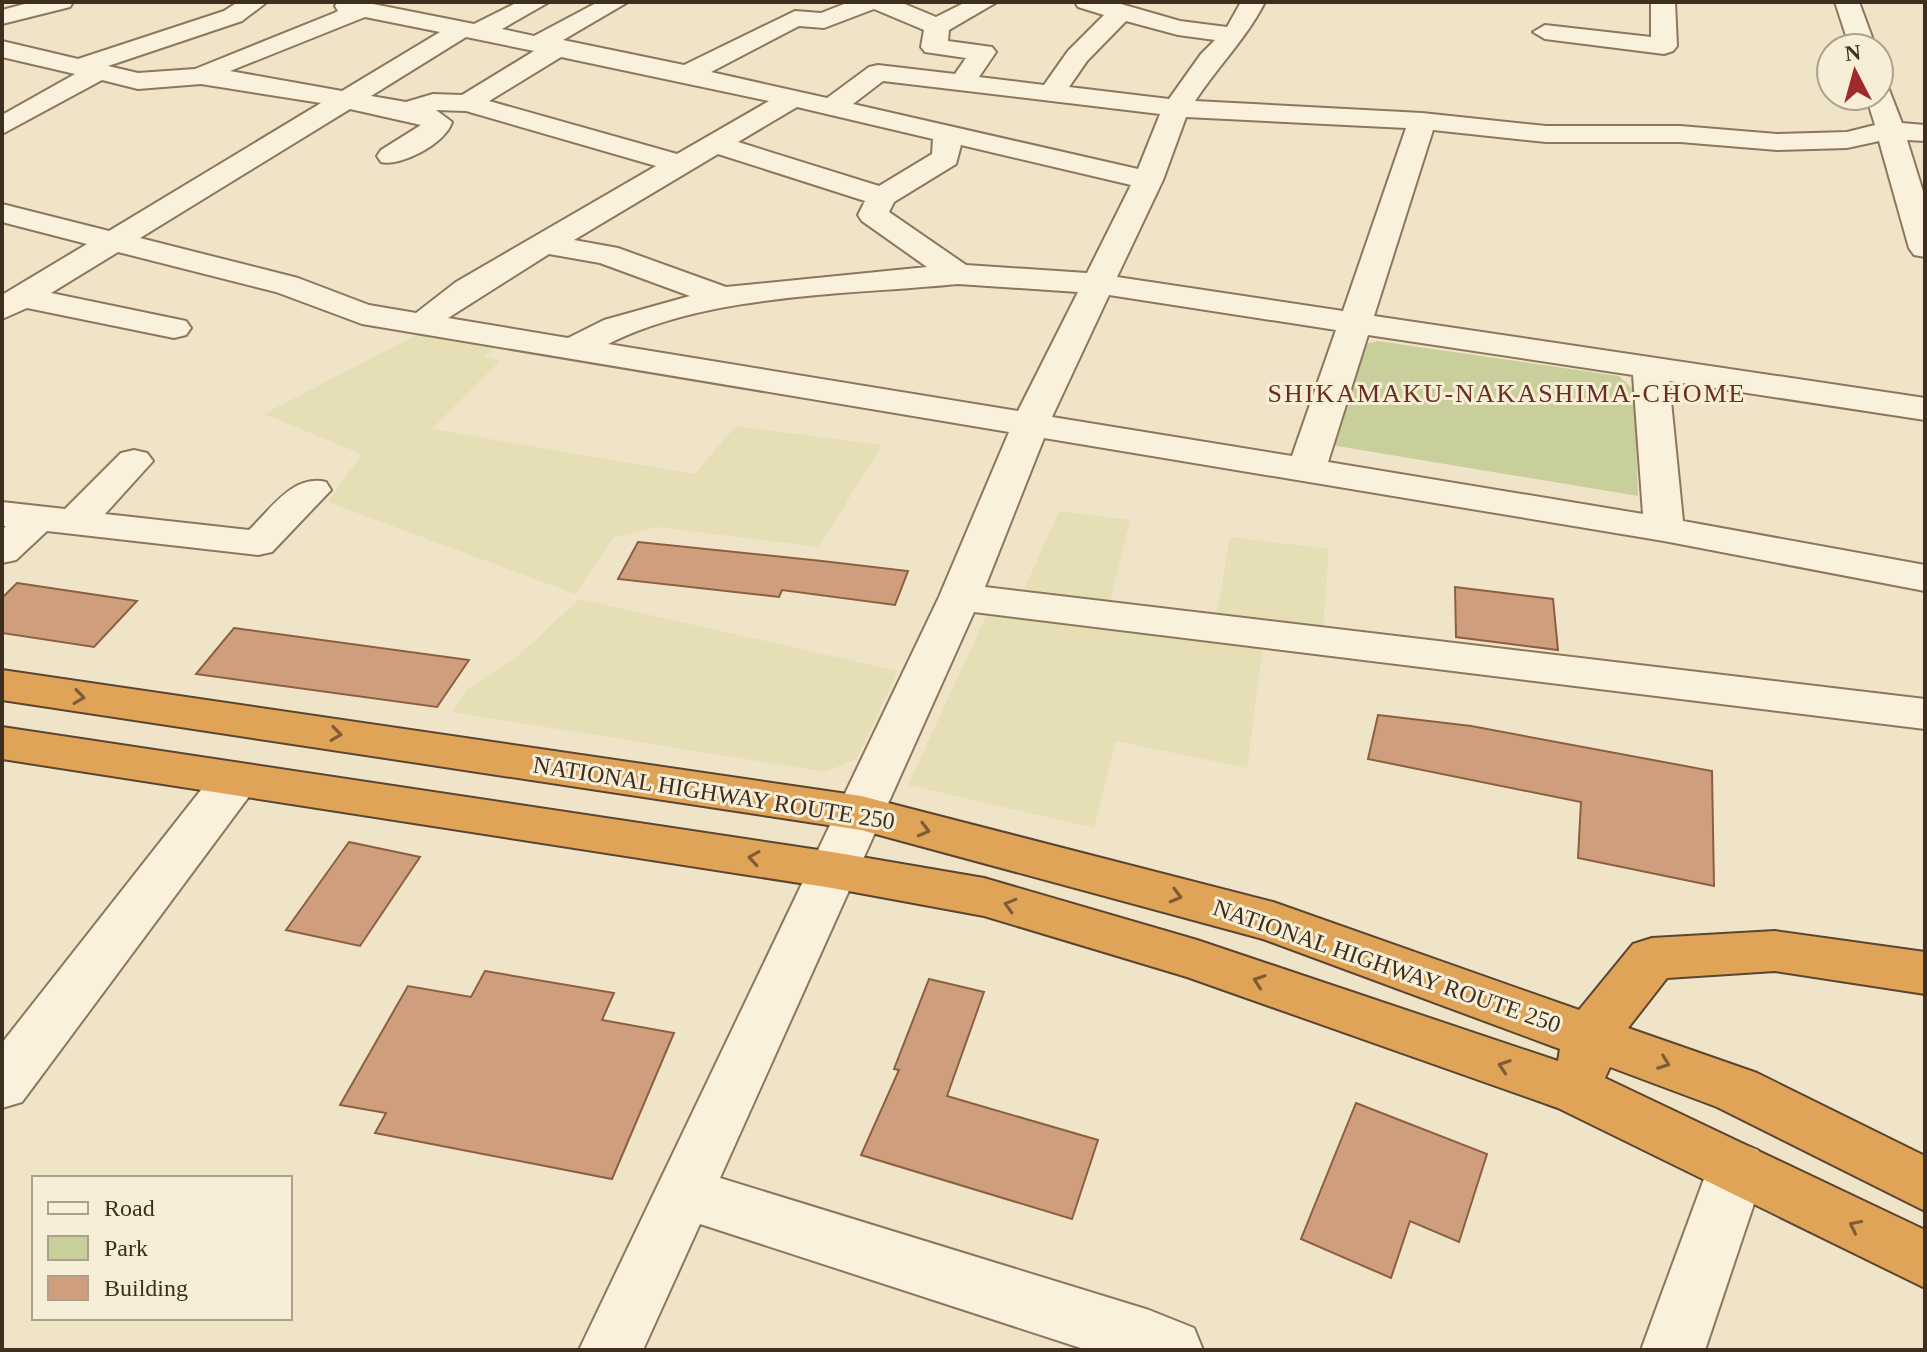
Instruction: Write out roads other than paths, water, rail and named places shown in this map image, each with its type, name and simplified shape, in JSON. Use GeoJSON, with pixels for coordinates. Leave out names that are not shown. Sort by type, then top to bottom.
{"type":"FeatureCollection","features":[{"type":"Feature","properties":{"kind":"highway","name":"NATIONAL HIGHWAY ROUTE 250"},"geometry":{"type":"LineString","coordinates":[[2,685],[861,813],[1273,922],[1737,1090],[1925,1185]]}},
{"type":"Feature","properties":{"kind":"highway"},"geometry":{"type":"LineString","coordinates":[[2,743],[832,870],[984,897],[1197,960],[1578,1091],[1925,1260]]}},
{"type":"Feature","properties":{"kind":"highway"},"geometry":{"type":"LineString","coordinates":[[1578,1091],[1591,1035],[1652,958],[1775,951],[1925,973]]}},
{"type":"Feature","properties":{"kind":"street"},"geometry":{"type":"LineString","coordinates":[[2,17],[61,2]]}},
{"type":"Feature","properties":{"kind":"street"},"geometry":{"type":"LineString","coordinates":[[2,126],[91,69],[233,16],[255,2]]}},
{"type":"Feature","properties":{"kind":"street"},"geometry":{"type":"LineString","coordinates":[[12,303],[347,99],[472,30],[537,2]]}},
{"type":"Feature","properties":{"kind":"street"},"geometry":{"type":"LineString","coordinates":[[467,103],[616,2]]}},
{"type":"Feature","properties":{"kind":"street"},"geometry":{"type":"LineString","coordinates":[[687,74],[795,18],[824,21],[870,2]]}},
{"type":"Feature","properties":{"kind":"street"},"geometry":{"type":"LineString","coordinates":[[879,2],[937,26],[985,2]]}},
{"type":"Feature","properties":{"kind":"street"},"geometry":{"type":"LineString","coordinates":[[1087,2],[1119,14],[1178,28],[1235,35]]}},
{"type":"Feature","properties":{"kind":"street"},"geometry":{"type":"LineString","coordinates":[[611,1350],[960,597],[1031,423],[1148,180],[1176,108],[1210,59],[1235,35],[1253,2]]}},
{"type":"Feature","properties":{"kind":"street"},"geometry":{"type":"LineString","coordinates":[[1527,53],[1542,28],[1664,46],[1663,2]]}},
{"type":"Feature","properties":{"kind":"street"},"geometry":{"type":"LineString","coordinates":[[1847,2],[1857,32]]}},
{"type":"Feature","properties":{"kind":"street"},"geometry":{"type":"LineString","coordinates":[[201,76],[226,62],[321,29],[354,5],[687,74],[1148,180]]}},
{"type":"Feature","properties":{"kind":"street"},"geometry":{"type":"LineString","coordinates":[[1052,93],[1077,56],[1119,14]]}},
{"type":"Feature","properties":{"kind":"street"},"geometry":{"type":"LineString","coordinates":[[937,26],[934,47],[983,52],[962,83]]}},
{"type":"Feature","properties":{"kind":"street"},"geometry":{"type":"LineString","coordinates":[[2,49],[138,81],[201,76],[347,99],[408,111],[438,122],[437,127],[391,156]]}},
{"type":"Feature","properties":{"kind":"street"},"geometry":{"type":"LineString","coordinates":[[829,109],[878,73],[1176,108],[1422,121],[1546,134],[1680,134],[1777,142],[1847,140],[1892,130],[1925,133]]}},
{"type":"Feature","properties":{"kind":"street"},"geometry":{"type":"LineString","coordinates":[[958,274],[873,215],[882,197],[946,158],[957,137],[1005,89]]}},
{"type":"Feature","properties":{"kind":"street"},"geometry":{"type":"LineString","coordinates":[[427,325],[432,314],[468,289],[790,100]]}},
{"type":"Feature","properties":{"kind":"street"},"geometry":{"type":"LineString","coordinates":[[408,111],[433,102],[467,103],[684,165]]}},
{"type":"Feature","properties":{"kind":"street"},"geometry":{"type":"LineString","coordinates":[[1886,112],[1921,214],[1925,248]]}},
{"type":"Feature","properties":{"kind":"street"},"geometry":{"type":"LineString","coordinates":[[1307,469],[1422,121]]}},
{"type":"Feature","properties":{"kind":"street"},"geometry":{"type":"LineString","coordinates":[[717,145],[882,197]]}},
{"type":"Feature","properties":{"kind":"street"},"geometry":{"type":"LineString","coordinates":[[2,213],[287,285],[362,314],[1664,529],[1925,578]]}},
{"type":"Feature","properties":{"kind":"street"},"geometry":{"type":"LineString","coordinates":[[543,244],[607,255],[723,297]]}},
{"type":"Feature","properties":{"kind":"street"},"geometry":{"type":"LineString","coordinates":[[572,349],[616,327],[723,297],[958,274],[1099,284],[1925,409]]}},
{"type":"Feature","properties":{"kind":"street"},"geometry":{"type":"LineString","coordinates":[[12,303],[174,328]]}},
{"type":"Feature","properties":{"kind":"street"},"geometry":{"type":"LineString","coordinates":[[1650,367],[1664,529]]}},
{"type":"Feature","properties":{"kind":"street"},"geometry":{"type":"LineString","coordinates":[[2,551],[37,519],[134,461]]}},
{"type":"Feature","properties":{"kind":"street"},"geometry":{"type":"LineString","coordinates":[[37,519],[258,543],[312,490]]}},
{"type":"Feature","properties":{"kind":"street"},"geometry":{"type":"LineString","coordinates":[[960,597],[1925,714]]}},
{"type":"Feature","properties":{"kind":"street"},"geometry":{"type":"LineString","coordinates":[[4,1079],[236,779]]}},
{"type":"Feature","properties":{"kind":"street"},"geometry":{"type":"LineString","coordinates":[[1673,1350],[1737,1168]]}},
{"type":"Feature","properties":{"kind":"street"},"geometry":{"type":"LineString","coordinates":[[682,1192],[1149,1340],[1171,1350]]}},
{"type":"Feature","properties":{"kind":"district","name":"SHIKAMAKU-NAKASHIMA-CHOME"},"geometry":{"type":"Point","coordinates":[1507,393]}}]}
